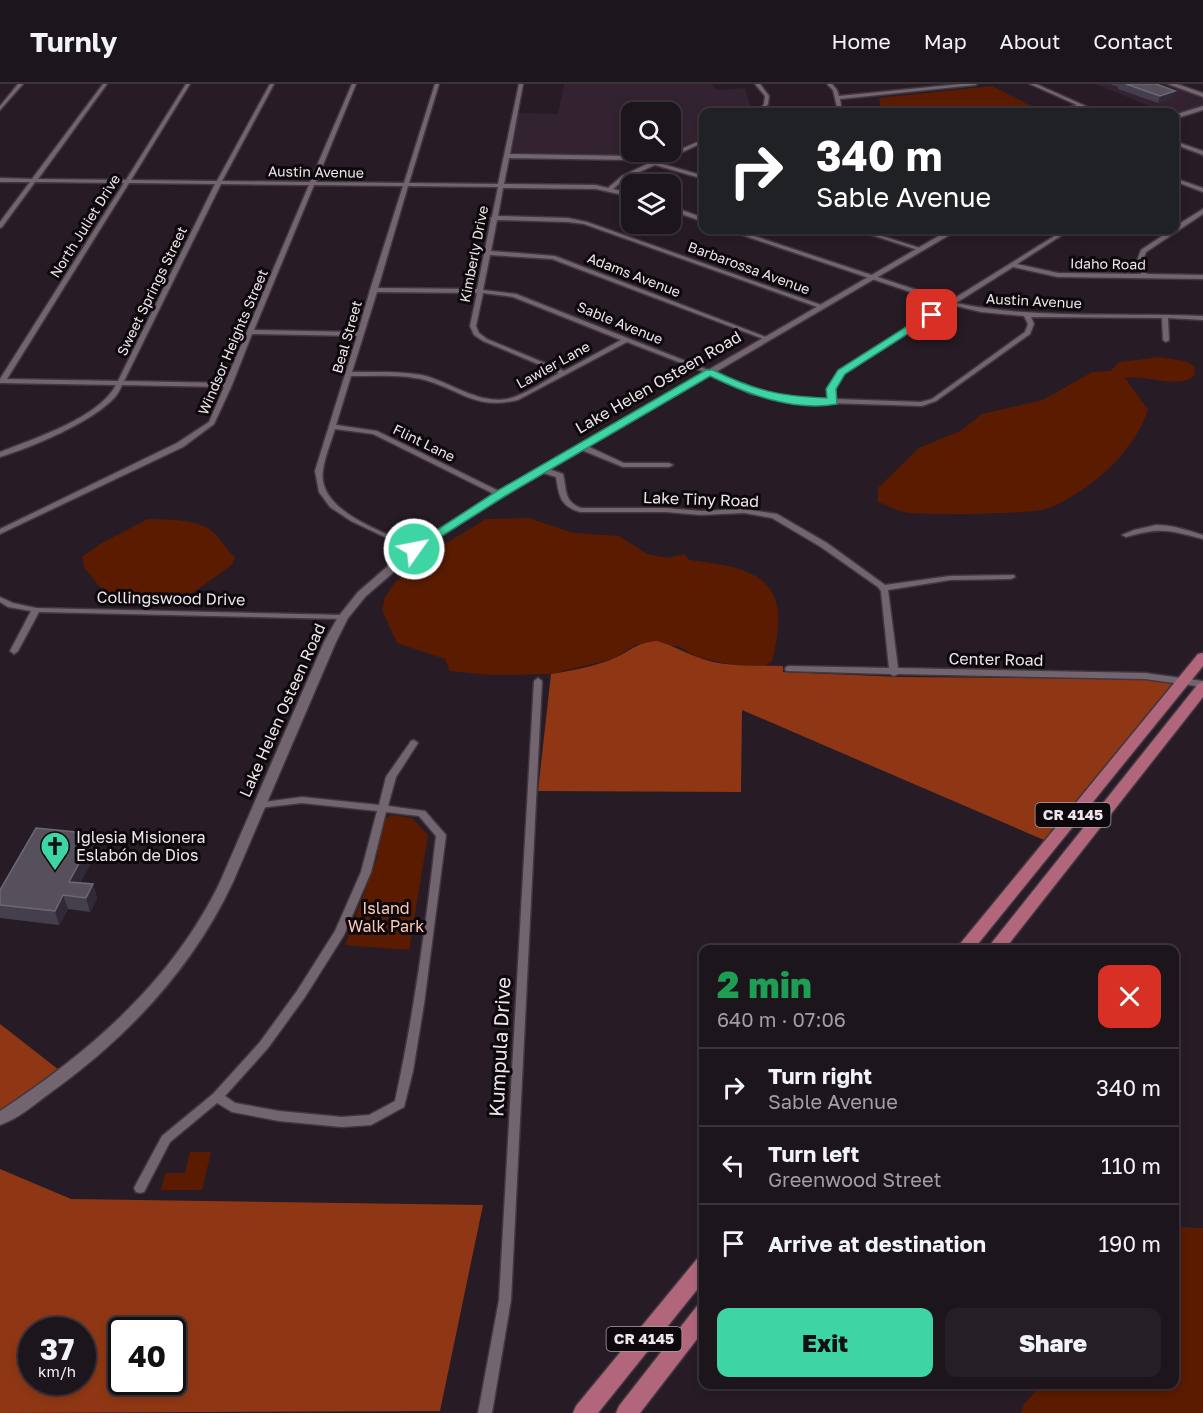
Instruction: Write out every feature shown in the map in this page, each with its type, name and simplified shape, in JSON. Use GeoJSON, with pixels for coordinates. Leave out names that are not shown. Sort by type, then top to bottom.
{"type":"FeatureCollection","features":[{"type":"Feature","properties":{"kind":"main road","name":"CR 4145"},"geometry":{"type":"LineString","coordinates":[[967,945],[1203,657]]}},
{"type":"Feature","properties":{"kind":"main road","name":"CR 4145"},"geometry":{"type":"LineString","coordinates":[[998,945],[1203,685]]}},
{"type":"Feature","properties":{"kind":"main road","name":"CR 4145"},"geometry":{"type":"LineString","coordinates":[[584,1413],[699,1271]]}},
{"type":"Feature","properties":{"kind":"main road","name":"CR 4145"},"geometry":{"type":"LineString","coordinates":[[627,1413],[699,1319]]}},
{"type":"Feature","properties":{"kind":"street"},"geometry":{"type":"LineString","coordinates":[[0,109],[21,84]]}},
{"type":"Feature","properties":{"kind":"street"},"geometry":{"type":"LineString","coordinates":[[0,226],[105,84]]}},
{"type":"Feature","properties":{"kind":"street","name":"North Juliet Drive"},"geometry":{"type":"LineString","coordinates":[[1,381],[188,84]]}},
{"type":"Feature","properties":{"kind":"street","name":"Sweet Springs Street"},"geometry":{"type":"LineString","coordinates":[[0,455],[75,423],[101,408],[114,395],[219,182],[272,84]]}},
{"type":"Feature","properties":{"kind":"street","name":"Windsor Heights Street"},"geometry":{"type":"LineString","coordinates":[[0,532],[203,432],[218,414],[354,84]]}},
{"type":"Feature","properties":{"kind":"street","name":"Beal Street"},"geometry":{"type":"LineString","coordinates":[[414,549],[340,512],[327,500],[321,488],[319,471],[437,84]]}},
{"type":"Feature","properties":{"kind":"street","name":"Kimberly Drive"},"geometry":{"type":"LineString","coordinates":[[521,84],[472,326],[476,334],[564,373]]}},
{"type":"Feature","properties":{"kind":"street"},"geometry":{"type":"LineString","coordinates":[[757,84],[767,96],[763,108]]}},
{"type":"Feature","properties":{"kind":"street"},"geometry":{"type":"LineString","coordinates":[[829,84],[838,98],[839,108]]}},
{"type":"Feature","properties":{"kind":"street"},"geometry":{"type":"LineString","coordinates":[[838,98],[975,84]]}},
{"type":"Feature","properties":{"kind":"street"},"geometry":{"type":"LineString","coordinates":[[1032,84],[1085,108]]}},
{"type":"Feature","properties":{"kind":"street"},"geometry":{"type":"LineString","coordinates":[[1171,84],[1203,93]]}},
{"type":"Feature","properties":{"kind":"street"},"geometry":{"type":"LineString","coordinates":[[1183,84],[1203,93]]}},
{"type":"Feature","properties":{"kind":"street"},"geometry":{"type":"LineString","coordinates":[[1073,108],[1080,106]]}},
{"type":"Feature","properties":{"kind":"street"},"geometry":{"type":"LineString","coordinates":[[1179,115],[1203,108]]}},
{"type":"Feature","properties":{"kind":"street"},"geometry":{"type":"LineString","coordinates":[[610,189],[624,177],[699,142]]}},
{"type":"Feature","properties":{"kind":"street"},"geometry":{"type":"LineString","coordinates":[[1179,144],[1203,153]]}},
{"type":"Feature","properties":{"kind":"street"},"geometry":{"type":"LineString","coordinates":[[506,156],[615,157],[655,163],[699,176]]}},
{"type":"Feature","properties":{"kind":"street","name":"Austin Avenue"},"geometry":{"type":"LineString","coordinates":[[0,180],[501,186],[610,189],[621,192]]}},
{"type":"Feature","properties":{"kind":"street"},"geometry":{"type":"LineString","coordinates":[[1179,181],[1203,190]]}},
{"type":"Feature","properties":{"kind":"street"},"geometry":{"type":"LineString","coordinates":[[1179,227],[1203,211]]}},
{"type":"Feature","properties":{"kind":"street"},"geometry":{"type":"LineString","coordinates":[[681,212],[699,218]]}},
{"type":"Feature","properties":{"kind":"street","name":"Barbarossa Avenue"},"geometry":{"type":"LineString","coordinates":[[493,218],[585,223],[822,307]]}},
{"type":"Feature","properties":{"kind":"street","name":"Austin Avenue"},"geometry":{"type":"LineString","coordinates":[[744,234],[871,278],[987,312],[1028,316],[1203,318]]}},
{"type":"Feature","properties":{"kind":"street"},"geometry":{"type":"LineString","coordinates":[[872,234],[920,249]]}},
{"type":"Feature","properties":{"kind":"street","name":"Lake Helen Osteen Road"},"geometry":{"type":"LineString","coordinates":[[0,1119],[33,1098],[103,1043],[150,995],[193,943],[221,896],[306,695],[343,617],[383,572],[414,549],[501,494],[947,234]]}},
{"type":"Feature","properties":{"kind":"street"},"geometry":{"type":"LineString","coordinates":[[833,402],[831,389],[842,372],[1061,234]]}},
{"type":"Feature","properties":{"kind":"street"},"geometry":{"type":"LineString","coordinates":[[1146,277],[1138,266],[1139,257],[1143,251],[1168,234]]}},
{"type":"Feature","properties":{"kind":"street","name":"Adams Avenue"},"geometry":{"type":"LineString","coordinates":[[487,253],[553,257],[768,339]]}},
{"type":"Feature","properties":{"kind":"street","name":"Idaho Road"},"geometry":{"type":"LineString","coordinates":[[1013,265],[1058,275],[1203,277]]}},
{"type":"Feature","properties":{"kind":"street","name":"Sable Avenue"},"geometry":{"type":"LineString","coordinates":[[373,290],[479,291],[514,295],[709,372],[751,392],[796,400],[833,402],[922,404],[934,400],[1028,333],[1031,324],[1028,316]]}},
{"type":"Feature","properties":{"kind":"street"},"geometry":{"type":"LineString","coordinates":[[1165,317],[1166,340]]}},
{"type":"Feature","properties":{"kind":"street"},"geometry":{"type":"LineString","coordinates":[[250,332],[360,333]]}},
{"type":"Feature","properties":{"kind":"street","name":"Lawler Lane"},"geometry":{"type":"LineString","coordinates":[[349,374],[411,375],[430,379],[470,399],[485,402],[516,399],[627,339]]}},
{"type":"Feature","properties":{"kind":"street"},"geometry":{"type":"LineString","coordinates":[[1,381],[229,385]]}},
{"type":"Feature","properties":{"kind":"street","name":"Flint Lane"},"geometry":{"type":"LineString","coordinates":[[333,427],[375,432],[501,494]]}},
{"type":"Feature","properties":{"kind":"street"},"geometry":{"type":"LineString","coordinates":[[582,447],[623,465],[669,465]]}},
{"type":"Feature","properties":{"kind":"street","name":"Lake Tiny Road"},"geometry":{"type":"LineString","coordinates":[[543,470],[560,477],[562,497],[571,507],[580,510],[666,510],[701,513],[736,511],[774,516],[824,545],[883,588]]}},
{"type":"Feature","properties":{"kind":"street"},"geometry":{"type":"LineString","coordinates":[[1126,535],[1151,526],[1164,526],[1203,537]]}},
{"type":"Feature","properties":{"kind":"street"},"geometry":{"type":"LineString","coordinates":[[894,673],[883,588],[950,578],[1011,577]]}},
{"type":"Feature","properties":{"kind":"street","name":"Collingswood Drive"},"geometry":{"type":"LineString","coordinates":[[0,599],[11,605],[36,610],[343,617]]}},
{"type":"Feature","properties":{"kind":"street"},"geometry":{"type":"LineString","coordinates":[[14,651],[36,610]]}},
{"type":"Feature","properties":{"kind":"street","name":"Center Road"},"geometry":{"type":"LineString","coordinates":[[789,669],[894,673],[1145,676],[1203,685]]}},
{"type":"Feature","properties":{"kind":"street","name":"Kumpula Drive"},"geometry":{"type":"LineString","coordinates":[[485,1413],[505,1300],[538,681]]}},
{"type":"Feature","properties":{"kind":"street"},"geometry":{"type":"LineString","coordinates":[[140,1188],[166,1139],[217,1097],[264,1045],[301,994],[340,932],[366,872],[391,777],[414,743]]}},
{"type":"Feature","properties":{"kind":"street"},"geometry":{"type":"LineString","coordinates":[[217,1097],[232,1107],[255,1112],[342,1122],[372,1120],[400,1104],[411,1058],[425,965],[441,835],[422,813],[302,800],[259,805]]}},
{"type":"Feature","properties":{"kind":"shaded area"},"geometry":{"type":"Polygon","coordinates":[[[564,84],[711,84],[717,90],[745,88],[751,108],[699,108],[699,139],[681,148],[681,102],[621,102],[621,157],[511,152],[519,113],[558,114],[564,84]]]}},
{"type":"Feature","properties":{"kind":"shaded area"},"geometry":{"type":"Polygon","coordinates":[[[1095,84],[1167,84],[1203,96],[1203,106],[1179,114],[1179,108],[1154,108],[1095,84]]]}},
{"type":"Feature","properties":{"kind":"shaded area"},"geometry":{"type":"Polygon","coordinates":[[[657,641],[707,661],[740,665],[783,666],[783,672],[900,677],[1146,679],[1173,683],[1044,840],[742,710],[741,792],[538,791],[551,674],[603,662],[636,646],[657,641]]]}},
{"type":"Feature","properties":{"kind":"shaded area"},"geometry":{"type":"Polygon","coordinates":[[[0,1024],[59,1070],[0,1113],[0,1024]]]}},
{"type":"Feature","properties":{"kind":"shaded area"},"geometry":{"type":"Polygon","coordinates":[[[0,1169],[71,1199],[483,1205],[440,1411],[0,1413],[0,1169]]]}},
{"type":"Feature","properties":{"kind":"green space"},"geometry":{"type":"Polygon","coordinates":[[[992,86],[1035,108],[880,108],[879,98],[992,86]]]}},
{"type":"Feature","properties":{"kind":"green space"},"geometry":{"type":"Polygon","coordinates":[[[1160,357],[1185,361],[1195,367],[1194,376],[1179,382],[1125,378],[1148,410],[1141,426],[1121,456],[1108,470],[1062,502],[1036,511],[951,514],[904,512],[878,502],[878,488],[919,448],[962,430],[982,414],[1043,400],[1092,372],[1110,371],[1120,362],[1160,357]]]}},
{"type":"Feature","properties":{"kind":"green space"},"geometry":{"type":"Polygon","coordinates":[[[529,518],[573,533],[619,536],[647,554],[667,558],[685,554],[689,560],[714,563],[752,574],[765,583],[774,596],[778,613],[772,661],[765,666],[732,665],[697,657],[678,646],[637,644],[613,659],[551,674],[490,675],[450,671],[445,659],[397,643],[382,610],[385,597],[395,582],[443,545],[486,519],[529,518]]]}},
{"type":"Feature","properties":{"kind":"green space"},"geometry":{"type":"Polygon","coordinates":[[[148,519],[191,522],[206,527],[235,557],[232,565],[187,597],[157,601],[127,601],[107,594],[84,567],[82,557],[100,544],[148,519]]]}},
{"type":"Feature","properties":{"kind":"green space","name":"Island Walk Park"},"geometry":{"type":"Polygon","coordinates":[[[391,815],[412,818],[428,835],[409,950],[345,945],[378,855],[372,849],[383,820],[391,815]]]}},
{"type":"Feature","properties":{"kind":"green space"},"geometry":{"type":"Polygon","coordinates":[[[190,1152],[211,1152],[202,1190],[161,1190],[165,1173],[185,1173],[190,1152]]]}},
{"type":"Feature","properties":{"kind":"green space"},"geometry":{"type":"Polygon","coordinates":[[[1179,1227],[1203,1228],[1203,1413],[1021,1413],[1024,1404],[1037,1389],[1179,1389],[1179,1227]]]}},
{"type":"Feature","properties":{"kind":"building"},"geometry":{"type":"Polygon","coordinates":[[[1126,84],[1156,84],[1175,91],[1160,96],[1126,84]]]}},
{"type":"Feature","properties":{"kind":"building","name":"Iglesia Misionera Eslabón de Dios"},"geometry":{"type":"Polygon","coordinates":[[[36,828],[95,834],[69,882],[93,884],[86,898],[63,895],[55,911],[0,905],[0,890],[36,828]]]}},
{"type":"Feature","properties":{"kind":"place","name":"Iglesia Misionera Eslabón de Dios"},"geometry":{"type":"Point","coordinates":[55,872]}},
{"type":"Feature","properties":{"kind":"route"},"geometry":{"type":"LineString","coordinates":[[414,549],[451,524],[709,372],[751,392],[779,398],[833,402],[831,389],[836,377],[932,315]]}}]}
